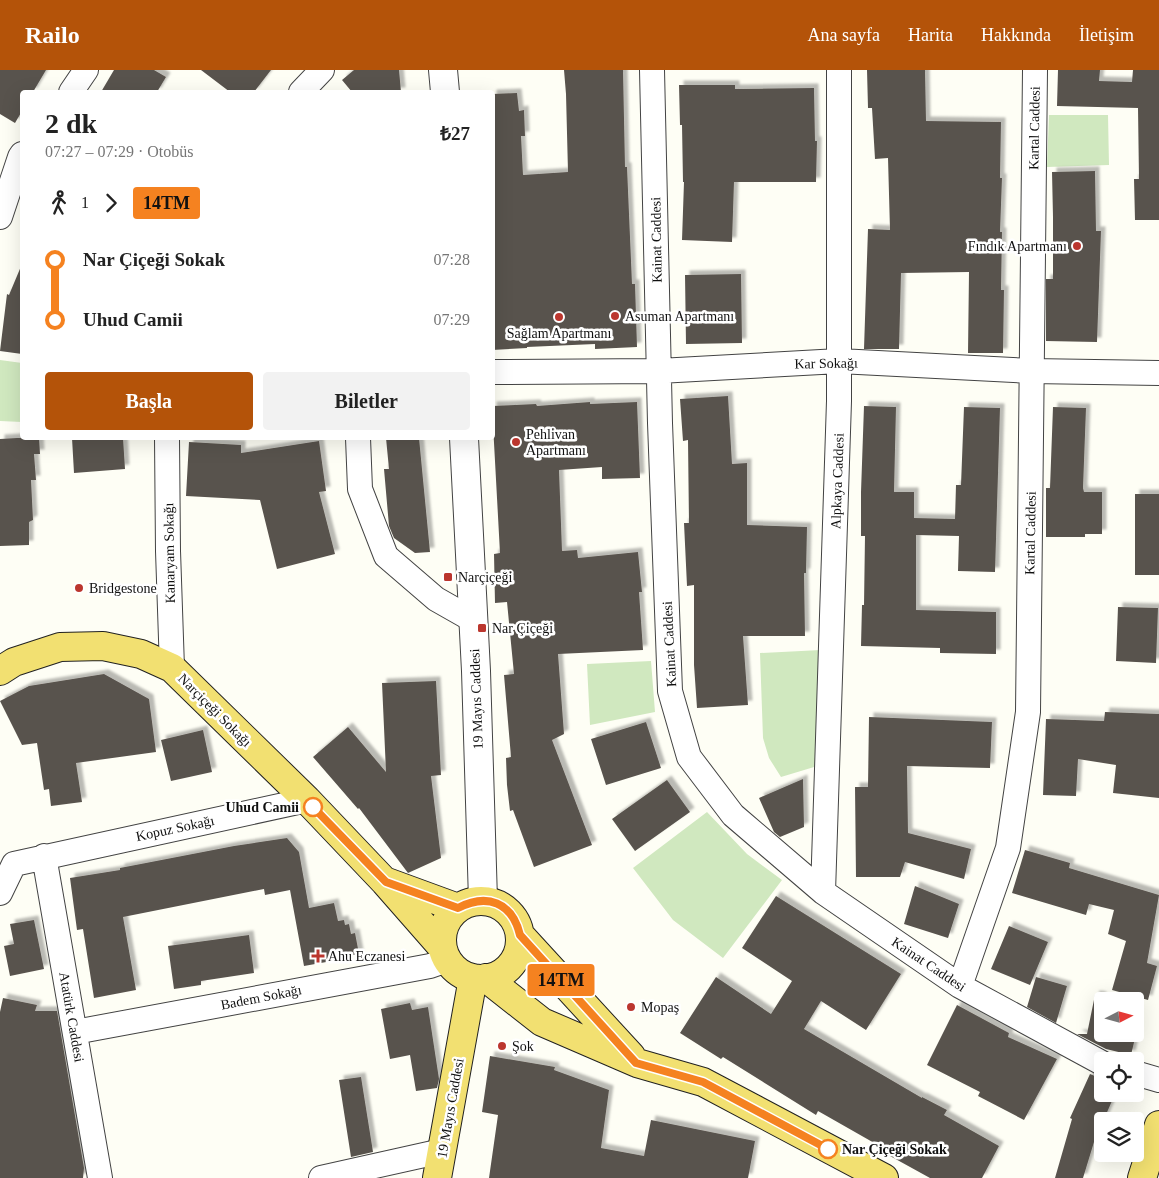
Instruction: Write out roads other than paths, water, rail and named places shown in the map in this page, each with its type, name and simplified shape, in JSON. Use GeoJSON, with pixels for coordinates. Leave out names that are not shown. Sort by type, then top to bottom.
{"type":"FeatureCollection","features":[{"type":"Feature","properties":{"kind":"main road","name":"Narçiçeği Sokağı"},"geometry":{"type":"LineString","coordinates":[[0,671],[14,662],[60,647],[95,646],[141,654],[172,668],[307,800],[386,882],[445,954],[454,968],[463,975],[480,978],[542,1022],[636,1063]]}},
{"type":"Feature","properties":{"kind":"main road","name":"Narçiçeği Sokağı"},"geometry":{"type":"LineString","coordinates":[[386,882],[470,904],[494,902],[504,907],[518,924],[520,935],[636,1063]]}},
{"type":"Feature","properties":{"kind":"main road"},"geometry":{"type":"LineString","coordinates":[[445,954],[442,936],[444,925],[450,916],[470,904]]}},
{"type":"Feature","properties":{"kind":"main road"},"geometry":{"type":"LineString","coordinates":[[480,978],[498,976],[512,964],[520,948],[520,935]]}},
{"type":"Feature","properties":{"kind":"main road","name":"19 Mayıs Caddesi"},"geometry":{"type":"LineString","coordinates":[[437,1178],[480,978]]}},
{"type":"Feature","properties":{"kind":"main road"},"geometry":{"type":"LineString","coordinates":[[636,1063],[703,1082],[884,1178]]}},
{"type":"Feature","properties":{"kind":"main road"},"geometry":{"type":"LineString","coordinates":[[1142,1178],[1159,1125]]}},
{"type":"Feature","properties":{"kind":"street"},"geometry":{"type":"LineString","coordinates":[[72,90],[86,70]]}},
{"type":"Feature","properties":{"kind":"street"},"geometry":{"type":"LineString","coordinates":[[303,90],[322,70]]}},
{"type":"Feature","properties":{"kind":"street"},"geometry":{"type":"LineString","coordinates":[[443,70],[444,90]]}},
{"type":"Feature","properties":{"kind":"street","name":"Kainat Caddesi"},"geometry":{"type":"LineString","coordinates":[[652,70],[658,371],[670,691],[688,757],[733,815],[823,892],[960,986],[1094,1059]]}},
{"type":"Feature","properties":{"kind":"street","name":"Alpkaya Caddesi"},"geometry":{"type":"LineString","coordinates":[[823,892],[839,361],[839,70]]}},
{"type":"Feature","properties":{"kind":"street","name":"Kartal Caddesi"},"geometry":{"type":"LineString","coordinates":[[960,986],[1008,848],[1028,712],[1035,70]]}},
{"type":"Feature","properties":{"kind":"street"},"geometry":{"type":"LineString","coordinates":[[0,216],[14,153]]}},
{"type":"Feature","properties":{"kind":"street","name":"Kar Sokağı"},"geometry":{"type":"LineString","coordinates":[[495,372],[658,371],[839,361],[1031,371],[1159,372]]}},
{"type":"Feature","properties":{"kind":"street","name":"Kanaryam Sokağı"},"geometry":{"type":"LineString","coordinates":[[167,440],[172,668]]}},
{"type":"Feature","properties":{"kind":"street"},"geometry":{"type":"LineString","coordinates":[[358,440],[360,489],[386,556],[436,599],[473,620]]}},
{"type":"Feature","properties":{"kind":"street","name":"19 Mayıs Caddesi"},"geometry":{"type":"LineString","coordinates":[[464,440],[473,620],[470,904]]}},
{"type":"Feature","properties":{"kind":"street","name":"Kopuz Sokağı"},"geometry":{"type":"LineString","coordinates":[[0,893],[14,864],[307,800]]}},
{"type":"Feature","properties":{"kind":"street","name":"Atatürk Caddesi"},"geometry":{"type":"LineString","coordinates":[[44,856],[100,1178]]}},
{"type":"Feature","properties":{"kind":"street","name":"Badem Sokağı"},"geometry":{"type":"LineString","coordinates":[[74,1032],[430,966],[445,954]]}},
{"type":"Feature","properties":{"kind":"street"},"geometry":{"type":"LineString","coordinates":[[1144,1076],[1159,1080]]}},
{"type":"Feature","properties":{"kind":"street"},"geometry":{"type":"LineString","coordinates":[[321,1178],[442,1151]]}},
{"type":"Feature","properties":{"kind":"place","name":"Fındık Apartmanı"},"geometry":{"type":"Point","coordinates":[1077,246]}},
{"type":"Feature","properties":{"kind":"place","name":"Asuman Apartmanı"},"geometry":{"type":"Point","coordinates":[615,316]}},
{"type":"Feature","properties":{"kind":"place","name":"Sağlam Apartmanı"},"geometry":{"type":"Point","coordinates":[559,317]}},
{"type":"Feature","properties":{"kind":"place","name":"Pehlivan Apartmanı"},"geometry":{"type":"Point","coordinates":[516,442]}},
{"type":"Feature","properties":{"kind":"place","name":"Narçiçeği"},"geometry":{"type":"Point","coordinates":[448,577]}},
{"type":"Feature","properties":{"kind":"place","name":"Bridgestone"},"geometry":{"type":"Point","coordinates":[79,588]}},
{"type":"Feature","properties":{"kind":"place","name":"Nar Çiçeği"},"geometry":{"type":"Point","coordinates":[482,628]}},
{"type":"Feature","properties":{"kind":"place","name":"Uhud Camii"},"geometry":{"type":"Point","coordinates":[313,807]}},
{"type":"Feature","properties":{"kind":"place","name":"Ahu Eczanesi"},"geometry":{"type":"Point","coordinates":[318,956]}},
{"type":"Feature","properties":{"kind":"place","name":"Mopaş"},"geometry":{"type":"Point","coordinates":[631,1007]}},
{"type":"Feature","properties":{"kind":"place","name":"Şok"},"geometry":{"type":"Point","coordinates":[502,1046]}},
{"type":"Feature","properties":{"kind":"place","name":"Nar Çiçeği Sokak"},"geometry":{"type":"Point","coordinates":[828,1149]}}]}
